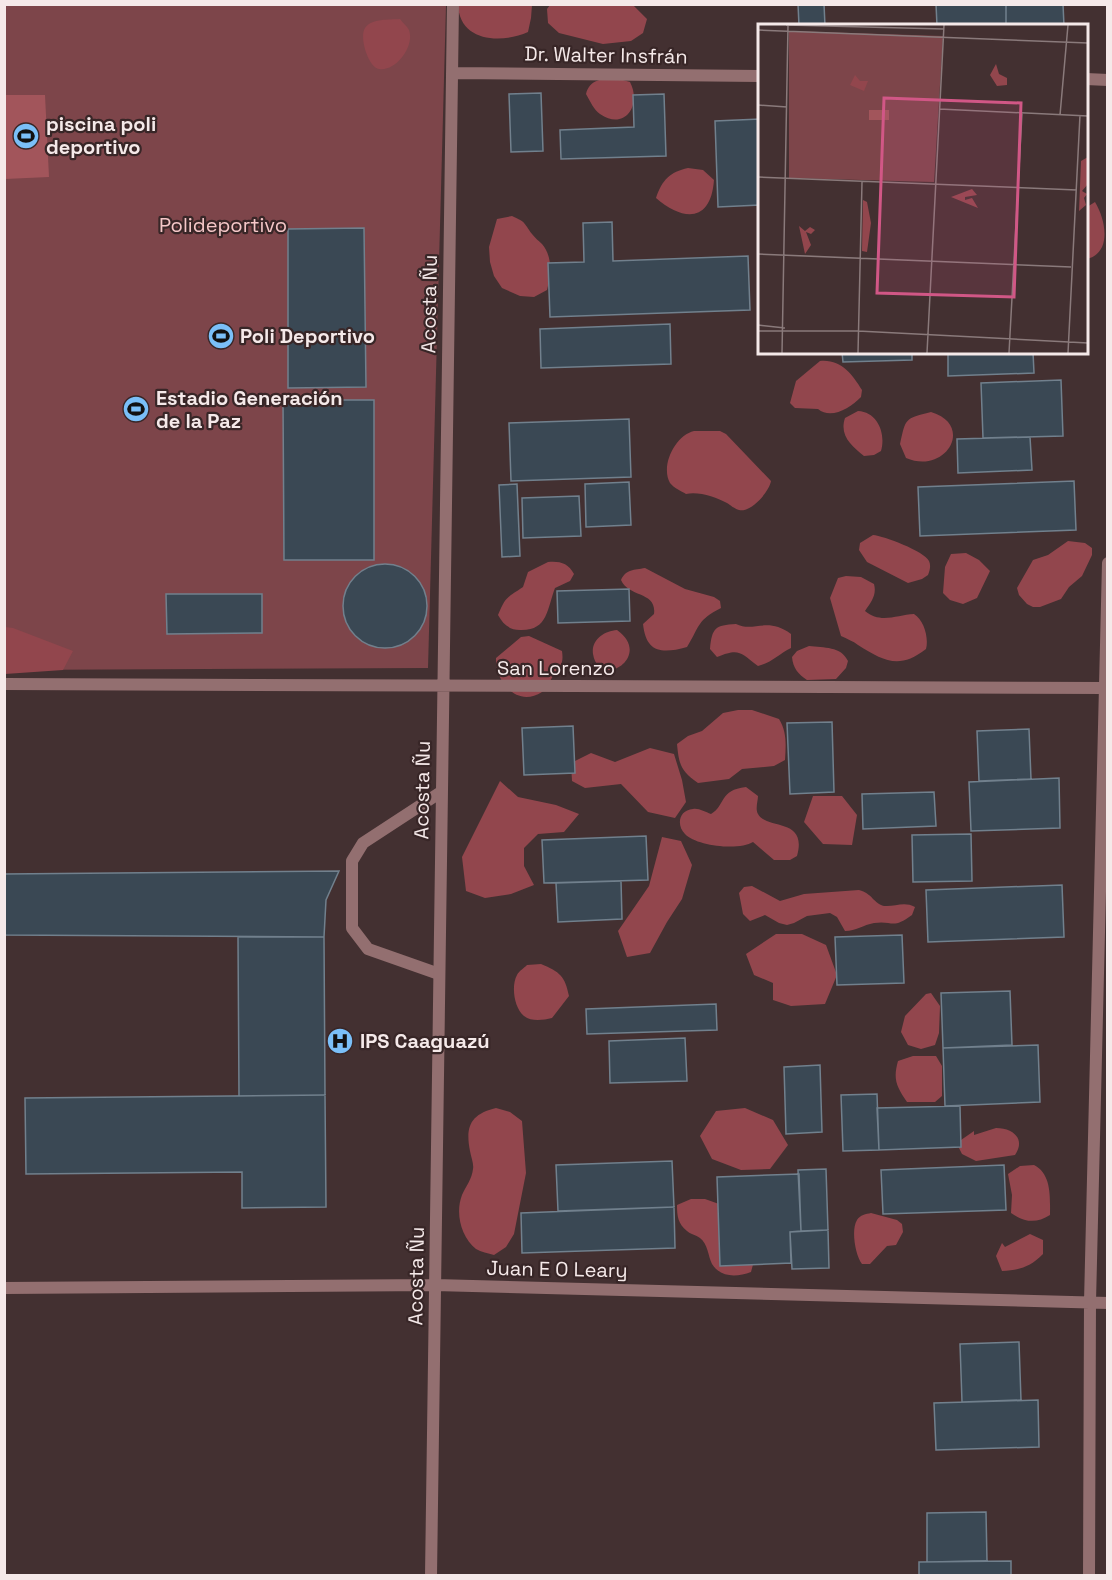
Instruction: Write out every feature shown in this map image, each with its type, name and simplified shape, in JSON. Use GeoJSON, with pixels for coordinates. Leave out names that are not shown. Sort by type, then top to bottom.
{"type":"FeatureCollection","features":[{"type":"Feature","properties":{"kind":"street","name":"Acosta Ñu"},"geometry":{"type":"LineString","coordinates":[[431,1575],[453,4]]}},
{"type":"Feature","properties":{"kind":"street","name":"Dr. Walter Insfrán"},"geometry":{"type":"LineString","coordinates":[[452,73],[758,76]]}},
{"type":"Feature","properties":{"kind":"street"},"geometry":{"type":"LineString","coordinates":[[1088,79],[1107,80]]}},
{"type":"Feature","properties":{"kind":"street"},"geometry":{"type":"LineString","coordinates":[[1089,1575],[1090,1302],[1106,688],[1107,563]]}},
{"type":"Feature","properties":{"kind":"street","name":"San Lorenzo"},"geometry":{"type":"LineString","coordinates":[[4,684],[1106,688]]}},
{"type":"Feature","properties":{"kind":"street"},"geometry":{"type":"LineString","coordinates":[[439,974],[368,949],[357,935],[352,928],[352,861],[363,843],[441,792]]}},
{"type":"Feature","properties":{"kind":"street","name":"Juan E O Leary"},"geometry":{"type":"LineString","coordinates":[[4,1288],[435,1285],[1107,1303]]}},
{"type":"Feature","properties":{"kind":"green space","name":"Poli Deportivo"},"geometry":{"type":"Polygon","coordinates":[[[4,5],[446,5],[428,668],[5,670],[4,5]]]}},
{"type":"Feature","properties":{"kind":"shaded area"},"geometry":{"type":"Polygon","coordinates":[[[458,4],[532,5],[528,32],[506,38],[483,37],[473,33],[460,17],[458,4]]]}},
{"type":"Feature","properties":{"kind":"shaded area"},"geometry":{"type":"Polygon","coordinates":[[[550,5],[633,5],[647,19],[643,33],[631,41],[603,44],[559,33],[548,23],[547,9],[550,5]]]}},
{"type":"Feature","properties":{"kind":"shaded area"},"geometry":{"type":"Polygon","coordinates":[[[400,19],[409,30],[407,50],[398,62],[385,69],[379,69],[368,58],[363,32],[368,25],[376,21],[400,19]]]}},
{"type":"Feature","properties":{"kind":"shaded area"},"geometry":{"type":"Polygon","coordinates":[[[616,78],[630,82],[634,99],[629,113],[617,119],[600,114],[586,94],[590,85],[601,80],[616,78]]]}},
{"type":"Feature","properties":{"kind":"shaded area","name":"piscina poli deportivo"},"geometry":{"type":"Polygon","coordinates":[[[5,95],[45,95],[49,177],[5,179],[5,95]]]}},
{"type":"Feature","properties":{"kind":"shaded area"},"geometry":{"type":"Polygon","coordinates":[[[688,168],[703,170],[714,180],[708,204],[694,214],[676,211],[656,198],[667,178],[688,168]]]}},
{"type":"Feature","properties":{"kind":"shaded area"},"geometry":{"type":"Polygon","coordinates":[[[1095,202],[1099,209],[1104,235],[1100,250],[1095,256],[1088,259],[1088,206],[1095,202]]]}},
{"type":"Feature","properties":{"kind":"shaded area"},"geometry":{"type":"Polygon","coordinates":[[[512,216],[524,223],[546,249],[548,255],[550,272],[547,290],[534,297],[520,296],[502,288],[494,276],[490,262],[489,247],[497,219],[512,216]]]}},
{"type":"Feature","properties":{"kind":"shaded area"},"geometry":{"type":"Polygon","coordinates":[[[820,361],[840,365],[854,378],[862,390],[861,397],[846,409],[829,413],[818,409],[795,408],[790,403],[796,381],[820,361]]]}},
{"type":"Feature","properties":{"kind":"shaded area"},"geometry":{"type":"Polygon","coordinates":[[[858,411],[871,415],[879,425],[882,438],[881,451],[874,455],[864,456],[845,435],[845,418],[858,411]]]}},
{"type":"Feature","properties":{"kind":"shaded area"},"geometry":{"type":"Polygon","coordinates":[[[931,412],[944,418],[951,427],[953,437],[950,446],[933,460],[920,461],[906,458],[900,444],[905,424],[911,418],[931,412]]]}},
{"type":"Feature","properties":{"kind":"shaded area"},"geometry":{"type":"Polygon","coordinates":[[[694,431],[720,431],[726,434],[771,481],[763,496],[754,505],[739,510],[712,497],[696,493],[686,494],[670,483],[667,476],[668,460],[681,438],[694,431]]]}},
{"type":"Feature","properties":{"kind":"shaded area"},"geometry":{"type":"Polygon","coordinates":[[[873,535],[903,545],[926,557],[930,564],[928,575],[908,583],[867,562],[859,550],[860,543],[873,535]]]}},
{"type":"Feature","properties":{"kind":"shaded area"},"geometry":{"type":"Polygon","coordinates":[[[1068,541],[1085,543],[1092,548],[1092,555],[1082,576],[1069,587],[1061,599],[1040,607],[1027,604],[1019,595],[1017,588],[1033,560],[1048,555],[1068,541]]]}},
{"type":"Feature","properties":{"kind":"shaded area"},"geometry":{"type":"Polygon","coordinates":[[[966,553],[979,560],[990,571],[977,598],[963,604],[950,600],[943,593],[945,567],[951,554],[966,553]]]}},
{"type":"Feature","properties":{"kind":"shaded area"},"geometry":{"type":"Polygon","coordinates":[[[548,562],[563,564],[569,567],[574,574],[570,581],[555,588],[548,611],[541,623],[529,629],[510,628],[498,615],[503,604],[523,587],[528,572],[548,562]]]}},
{"type":"Feature","properties":{"kind":"shaded area"},"geometry":{"type":"Polygon","coordinates":[[[645,568],[685,589],[714,597],[720,601],[721,608],[703,620],[687,647],[663,650],[652,646],[648,641],[643,624],[654,614],[654,607],[647,598],[630,590],[621,580],[628,572],[645,568]]]}},
{"type":"Feature","properties":{"kind":"shaded area"},"geometry":{"type":"Polygon","coordinates":[[[861,577],[874,584],[874,595],[865,611],[871,615],[889,618],[914,614],[918,617],[925,630],[926,649],[908,659],[892,661],[841,636],[830,598],[838,578],[861,577]]]}},
{"type":"Feature","properties":{"kind":"shaded area"},"geometry":{"type":"Polygon","coordinates":[[[736,624],[749,627],[768,625],[782,629],[791,634],[791,648],[771,661],[758,666],[747,657],[735,652],[717,657],[710,649],[714,632],[723,625],[736,624]]]}},
{"type":"Feature","properties":{"kind":"shaded area"},"geometry":{"type":"Polygon","coordinates":[[[5,627],[73,651],[63,670],[5,674],[5,627]]]}},
{"type":"Feature","properties":{"kind":"shaded area"},"geometry":{"type":"Polygon","coordinates":[[[617,630],[627,640],[630,650],[621,666],[613,670],[604,670],[597,665],[593,654],[594,644],[603,634],[617,630]]]}},
{"type":"Feature","properties":{"kind":"shaded area"},"geometry":{"type":"Polygon","coordinates":[[[529,636],[562,651],[562,659],[561,665],[546,689],[533,696],[524,697],[516,695],[504,684],[499,676],[496,658],[521,637],[529,636]]]}},
{"type":"Feature","properties":{"kind":"shaded area"},"geometry":{"type":"Polygon","coordinates":[[[809,646],[837,650],[848,661],[846,668],[836,679],[807,680],[796,670],[792,657],[797,651],[809,646]]]}},
{"type":"Feature","properties":{"kind":"shaded area"},"geometry":{"type":"Polygon","coordinates":[[[752,710],[779,719],[785,734],[785,760],[774,766],[742,769],[729,779],[698,783],[682,767],[677,744],[688,736],[702,731],[723,713],[752,710]]]}},
{"type":"Feature","properties":{"kind":"shaded area"},"geometry":{"type":"Polygon","coordinates":[[[650,748],[674,754],[686,802],[675,818],[648,812],[621,784],[585,788],[572,781],[571,763],[591,753],[615,762],[650,748]]]}},
{"type":"Feature","properties":{"kind":"shaded area"},"geometry":{"type":"Polygon","coordinates":[[[500,781],[518,797],[556,805],[579,814],[564,832],[538,834],[524,848],[524,866],[534,885],[511,894],[485,898],[466,891],[462,857],[500,781]]]}},
{"type":"Feature","properties":{"kind":"shaded area"},"geometry":{"type":"Polygon","coordinates":[[[746,787],[758,796],[757,812],[762,819],[785,826],[797,835],[799,844],[797,856],[790,860],[774,860],[753,842],[747,845],[718,846],[698,842],[682,830],[680,818],[685,812],[695,809],[711,814],[727,794],[746,787]]]}},
{"type":"Feature","properties":{"kind":"shaded area"},"geometry":{"type":"Polygon","coordinates":[[[813,796],[842,796],[857,815],[852,845],[823,844],[804,822],[813,796]]]}},
{"type":"Feature","properties":{"kind":"shaded area"},"geometry":{"type":"Polygon","coordinates":[[[662,837],[681,841],[692,865],[682,899],[650,953],[627,957],[618,931],[649,886],[662,837]]]}},
{"type":"Feature","properties":{"kind":"shaded area"},"geometry":{"type":"Polygon","coordinates":[[[752,886],[780,901],[804,894],[859,890],[884,906],[903,904],[915,907],[912,915],[900,922],[874,923],[849,931],[845,931],[837,917],[830,913],[807,916],[787,925],[765,915],[750,921],[743,914],[739,893],[744,887],[752,886]]]}},
{"type":"Feature","properties":{"kind":"shaded area"},"geometry":{"type":"Polygon","coordinates":[[[776,934],[802,934],[826,945],[837,975],[825,1004],[791,1006],[773,1000],[773,983],[754,975],[746,954],[776,934]]]}},
{"type":"Feature","properties":{"kind":"shaded area"},"geometry":{"type":"Polygon","coordinates":[[[541,964],[561,975],[569,996],[552,1018],[534,1020],[524,1016],[518,1008],[514,997],[514,985],[518,974],[527,965],[541,964]]]}},
{"type":"Feature","properties":{"kind":"shaded area"},"geometry":{"type":"Polygon","coordinates":[[[931,993],[940,1006],[939,1033],[935,1045],[921,1049],[908,1045],[901,1032],[905,1016],[926,994],[931,993]]]}},
{"type":"Feature","properties":{"kind":"shaded area"},"geometry":{"type":"Polygon","coordinates":[[[913,1056],[936,1056],[942,1066],[942,1096],[935,1102],[907,1102],[898,1087],[896,1073],[898,1061],[913,1056]]]}},
{"type":"Feature","properties":{"kind":"shaded area"},"geometry":{"type":"Polygon","coordinates":[[[496,1108],[510,1112],[522,1121],[526,1173],[514,1234],[506,1247],[494,1255],[476,1249],[466,1238],[459,1217],[459,1209],[473,1169],[469,1128],[475,1118],[496,1108]]]}},
{"type":"Feature","properties":{"kind":"shaded area"},"geometry":{"type":"Polygon","coordinates":[[[745,1108],[773,1120],[788,1145],[770,1169],[741,1170],[712,1159],[700,1136],[716,1111],[745,1108]]]}},
{"type":"Feature","properties":{"kind":"shaded area"},"geometry":{"type":"Polygon","coordinates":[[[996,1128],[1008,1130],[1016,1136],[1019,1144],[1015,1155],[976,1161],[962,1154],[959,1148],[961,1140],[974,1131],[974,1135],[996,1128]]]}},
{"type":"Feature","properties":{"kind":"shaded area"},"geometry":{"type":"Polygon","coordinates":[[[1034,1165],[1040,1169],[1047,1180],[1050,1215],[1040,1220],[1030,1221],[1011,1213],[1012,1195],[1008,1174],[1020,1166],[1034,1165]]]}},
{"type":"Feature","properties":{"kind":"shaded area"},"geometry":{"type":"Polygon","coordinates":[[[691,1199],[705,1199],[719,1204],[755,1257],[751,1272],[730,1275],[716,1269],[703,1241],[687,1231],[679,1219],[677,1205],[691,1199]]]}},
{"type":"Feature","properties":{"kind":"shaded area"},"geometry":{"type":"Polygon","coordinates":[[[871,1213],[897,1220],[902,1224],[903,1232],[896,1245],[887,1246],[870,1264],[862,1264],[856,1248],[854,1229],[858,1218],[871,1213]]]}},
{"type":"Feature","properties":{"kind":"shaded area"},"geometry":{"type":"Polygon","coordinates":[[[1030,1234],[1043,1240],[1043,1254],[1024,1267],[1002,1271],[996,1256],[1002,1243],[1005,1247],[1030,1234]]]}},
{"type":"Feature","properties":{"kind":"building"},"geometry":{"type":"Polygon","coordinates":[[[798,4],[824,4],[825,24],[799,24],[798,4]]]}},
{"type":"Feature","properties":{"kind":"building"},"geometry":{"type":"Polygon","coordinates":[[[936,4],[1006,4],[1006,24],[937,24],[936,4]]]}},
{"type":"Feature","properties":{"kind":"building"},"geometry":{"type":"Polygon","coordinates":[[[1006,4],[1063,4],[1064,24],[1006,24],[1006,4]]]}},
{"type":"Feature","properties":{"kind":"building"},"geometry":{"type":"Polygon","coordinates":[[[541,93],[543,151],[511,152],[509,94],[541,93]]]}},
{"type":"Feature","properties":{"kind":"building"},"geometry":{"type":"Polygon","coordinates":[[[664,94],[666,156],[561,159],[560,130],[634,127],[633,95],[664,94]]]}},
{"type":"Feature","properties":{"kind":"building"},"geometry":{"type":"Polygon","coordinates":[[[758,119],[758,205],[718,207],[715,121],[758,119]]]}},
{"type":"Feature","properties":{"kind":"building"},"geometry":{"type":"Polygon","coordinates":[[[612,222],[613,261],[748,256],[750,310],[550,317],[548,263],[584,262],[583,223],[612,222]]]}},
{"type":"Feature","properties":{"kind":"building"},"geometry":{"type":"Polygon","coordinates":[[[364,228],[366,387],[288,388],[288,229],[364,228]]]}},
{"type":"Feature","properties":{"kind":"building"},"geometry":{"type":"Polygon","coordinates":[[[670,324],[671,364],[541,368],[540,329],[670,324]]]}},
{"type":"Feature","properties":{"kind":"building"},"geometry":{"type":"Polygon","coordinates":[[[842,354],[912,354],[912,360],[843,362],[842,354]]]}},
{"type":"Feature","properties":{"kind":"building"},"geometry":{"type":"Polygon","coordinates":[[[948,354],[1033,354],[1034,373],[948,376],[948,354]]]}},
{"type":"Feature","properties":{"kind":"building"},"geometry":{"type":"Polygon","coordinates":[[[1061,380],[1063,436],[983,438],[981,383],[1061,380]]]}},
{"type":"Feature","properties":{"kind":"building"},"geometry":{"type":"Polygon","coordinates":[[[283,400],[374,400],[374,560],[284,560],[283,400]]]}},
{"type":"Feature","properties":{"kind":"building"},"geometry":{"type":"Polygon","coordinates":[[[629,419],[631,477],[511,481],[509,423],[629,419]]]}},
{"type":"Feature","properties":{"kind":"building"},"geometry":{"type":"Polygon","coordinates":[[[1030,437],[1032,470],[958,473],[957,439],[1030,437]]]}},
{"type":"Feature","properties":{"kind":"building"},"geometry":{"type":"Polygon","coordinates":[[[1074,481],[1076,530],[920,536],[918,487],[1074,481]]]}},
{"type":"Feature","properties":{"kind":"building"},"geometry":{"type":"Polygon","coordinates":[[[629,482],[631,525],[586,527],[585,484],[629,482]]]}},
{"type":"Feature","properties":{"kind":"building"},"geometry":{"type":"Polygon","coordinates":[[[517,484],[520,556],[502,557],[499,485],[517,484]]]}},
{"type":"Feature","properties":{"kind":"building"},"geometry":{"type":"Polygon","coordinates":[[[579,496],[581,536],[523,538],[522,498],[579,496]]]}},
{"type":"Feature","properties":{"kind":"building"},"geometry":{"type":"Polygon","coordinates":[[[385,564],[408,571],[420,583],[427,606],[420,629],[408,641],[385,648],[362,641],[350,629],[343,606],[350,583],[362,571],[385,564]]]}},
{"type":"Feature","properties":{"kind":"building"},"geometry":{"type":"Polygon","coordinates":[[[629,589],[630,621],[558,623],[557,591],[629,589]]]}},
{"type":"Feature","properties":{"kind":"building"},"geometry":{"type":"Polygon","coordinates":[[[166,594],[262,594],[262,633],[167,634],[166,594]]]}},
{"type":"Feature","properties":{"kind":"building"},"geometry":{"type":"Polygon","coordinates":[[[832,722],[834,792],[790,794],[787,723],[832,722]]]}},
{"type":"Feature","properties":{"kind":"building"},"geometry":{"type":"Polygon","coordinates":[[[573,726],[575,773],[524,775],[522,728],[573,726]]]}},
{"type":"Feature","properties":{"kind":"building"},"geometry":{"type":"Polygon","coordinates":[[[1029,729],[1031,779],[979,781],[977,731],[1029,729]]]}},
{"type":"Feature","properties":{"kind":"building"},"geometry":{"type":"Polygon","coordinates":[[[1059,778],[1060,828],[971,831],[969,782],[1059,778]]]}},
{"type":"Feature","properties":{"kind":"building"},"geometry":{"type":"Polygon","coordinates":[[[934,792],[936,826],[863,829],[862,794],[934,792]]]}},
{"type":"Feature","properties":{"kind":"building"},"geometry":{"type":"Polygon","coordinates":[[[971,834],[972,881],[913,882],[912,835],[971,834]]]}},
{"type":"Feature","properties":{"kind":"building"},"geometry":{"type":"Polygon","coordinates":[[[646,836],[648,880],[544,883],[542,840],[646,836]]]}},
{"type":"Feature","properties":{"kind":"building"},"geometry":{"type":"Polygon","coordinates":[[[339,871],[326,900],[324,937],[4,935],[4,874],[339,871]]]}},
{"type":"Feature","properties":{"kind":"building"},"geometry":{"type":"Polygon","coordinates":[[[621,881],[622,919],[558,922],[556,883],[621,881]]]}},
{"type":"Feature","properties":{"kind":"building"},"geometry":{"type":"Polygon","coordinates":[[[1062,885],[1064,937],[928,942],[926,890],[1062,885]]]}},
{"type":"Feature","properties":{"kind":"building"},"geometry":{"type":"Polygon","coordinates":[[[902,935],[904,983],[837,985],[835,937],[902,935]]]}},
{"type":"Feature","properties":{"kind":"building"},"geometry":{"type":"Polygon","coordinates":[[[238,937],[324,937],[325,1095],[239,1096],[238,937]]]}},
{"type":"Feature","properties":{"kind":"building"},"geometry":{"type":"Polygon","coordinates":[[[1010,991],[1012,1045],[943,1048],[941,993],[1010,991]]]}},
{"type":"Feature","properties":{"kind":"building"},"geometry":{"type":"Polygon","coordinates":[[[716,1004],[717,1030],[587,1034],[586,1009],[716,1004]]]}},
{"type":"Feature","properties":{"kind":"building"},"geometry":{"type":"Polygon","coordinates":[[[685,1038],[687,1081],[610,1083],[609,1041],[685,1038]]]}},
{"type":"Feature","properties":{"kind":"building"},"geometry":{"type":"Polygon","coordinates":[[[1038,1045],[1040,1102],[945,1106],[943,1048],[1038,1045]]]}},
{"type":"Feature","properties":{"kind":"building"},"geometry":{"type":"Polygon","coordinates":[[[820,1065],[822,1132],[786,1134],[784,1067],[820,1065]]]}},
{"type":"Feature","properties":{"kind":"building"},"geometry":{"type":"Polygon","coordinates":[[[877,1094],[879,1150],[843,1151],[841,1095],[877,1094]]]}},
{"type":"Feature","properties":{"kind":"building"},"geometry":{"type":"Polygon","coordinates":[[[325,1095],[326,1207],[242,1208],[242,1172],[26,1174],[25,1098],[325,1095]]]}},
{"type":"Feature","properties":{"kind":"building"},"geometry":{"type":"Polygon","coordinates":[[[960,1106],[961,1147],[879,1150],[877,1108],[960,1106]]]}},
{"type":"Feature","properties":{"kind":"building"},"geometry":{"type":"Polygon","coordinates":[[[672,1161],[674,1207],[558,1211],[556,1165],[672,1161]]]}},
{"type":"Feature","properties":{"kind":"building"},"geometry":{"type":"Polygon","coordinates":[[[1004,1165],[1006,1210],[883,1214],[881,1170],[1004,1165]]]}},
{"type":"Feature","properties":{"kind":"building"},"geometry":{"type":"Polygon","coordinates":[[[826,1169],[828,1230],[801,1231],[798,1170],[826,1169]]]}},
{"type":"Feature","properties":{"kind":"building"},"geometry":{"type":"Polygon","coordinates":[[[799,1174],[801,1231],[790,1232],[791,1263],[720,1266],[717,1177],[799,1174]]]}},
{"type":"Feature","properties":{"kind":"building"},"geometry":{"type":"Polygon","coordinates":[[[674,1207],[675,1248],[522,1253],[521,1213],[674,1207]]]}},
{"type":"Feature","properties":{"kind":"building"},"geometry":{"type":"Polygon","coordinates":[[[828,1230],[829,1268],[792,1269],[790,1232],[828,1230]]]}},
{"type":"Feature","properties":{"kind":"building"},"geometry":{"type":"Polygon","coordinates":[[[1019,1342],[1021,1400],[962,1402],[960,1344],[1019,1342]]]}},
{"type":"Feature","properties":{"kind":"building"},"geometry":{"type":"Polygon","coordinates":[[[1038,1400],[1039,1447],[936,1450],[934,1403],[1038,1400]]]}},
{"type":"Feature","properties":{"kind":"building"},"geometry":{"type":"Polygon","coordinates":[[[986,1512],[987,1561],[927,1562],[927,1513],[986,1512]]]}},
{"type":"Feature","properties":{"kind":"building"},"geometry":{"type":"Polygon","coordinates":[[[1011,1561],[1011,1576],[919,1576],[919,1562],[1011,1561]]]}},
{"type":"Feature","properties":{"kind":"place","name":"piscina poli deportivo"},"geometry":{"type":"Point","coordinates":[26,136]}},
{"type":"Feature","properties":{"kind":"place","name":"Poli Deportivo"},"geometry":{"type":"Point","coordinates":[221,336]}},
{"type":"Feature","properties":{"kind":"place","name":"Estadio Generación de la Paz"},"geometry":{"type":"Point","coordinates":[136,409]}},
{"type":"Feature","properties":{"kind":"place","name":"IPS Caaguazú"},"geometry":{"type":"Point","coordinates":[340,1041]}},
{"type":"Feature","properties":{"kind":"park label","name":"Polideportivo"},"geometry":{"type":"Point","coordinates":[223,225]}}]}
